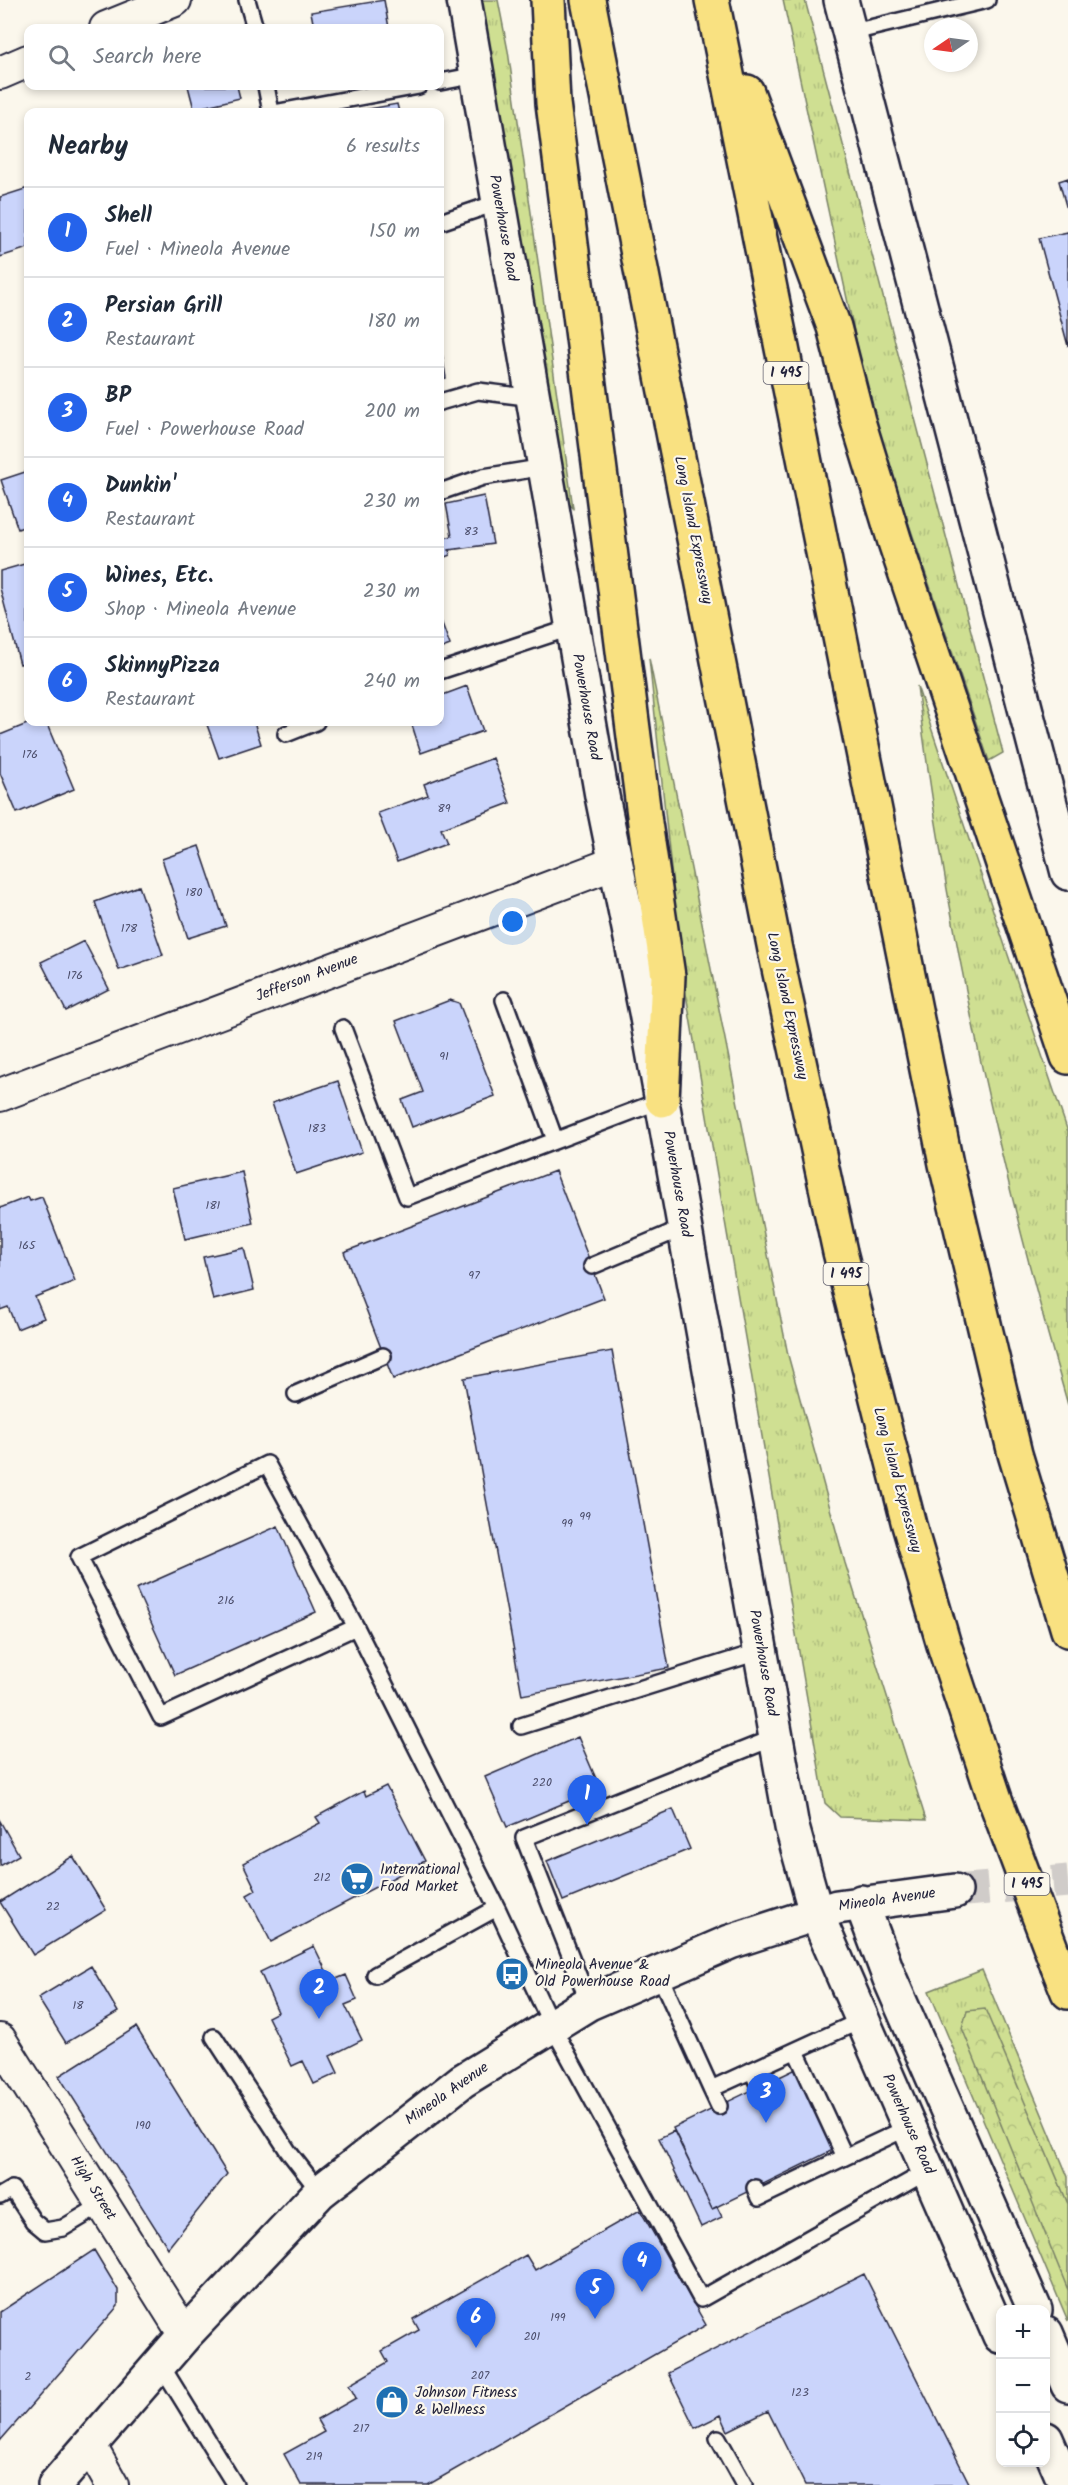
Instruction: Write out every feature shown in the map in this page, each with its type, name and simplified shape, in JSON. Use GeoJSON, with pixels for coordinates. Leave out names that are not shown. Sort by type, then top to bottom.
{"type":"FeatureCollection","features":[{"type":"Feature","properties":{"kind":"highway"},"geometry":{"type":"LineString","coordinates":[[548,0],[553,103],[645,823],[668,976],[662,1100]]}},
{"type":"Feature","properties":{"kind":"highway","name":"Long Island Expressway"},"geometry":{"type":"LineString","coordinates":[[588,0],[775,950],[828,1198],[873,1391],[944,1645],[996,1802],[1063,1979]]}},
{"type":"Feature","properties":{"kind":"highway"},"geometry":{"type":"LineString","coordinates":[[712,0],[834,327],[858,420],[892,532],[1068,1057]]}},
{"type":"Feature","properties":{"kind":"highway","name":"I 495"},"geometry":{"type":"LineString","coordinates":[[712,0],[948,1176],[1015,1454],[1068,1630]]}},
{"type":"Feature","properties":{"kind":"main road","name":"Powerhouse Road"},"geometry":{"type":"LineString","coordinates":[[465,0],[615,863],[662,1100],[792,1827],[816,1913],[996,2327]]}},
{"type":"Feature","properties":{"kind":"main road"},"geometry":{"type":"LineString","coordinates":[[841,0],[1068,873]]}},
{"type":"Feature","properties":{"kind":"main road","name":"Mineola Avenue"},"geometry":{"type":"LineString","coordinates":[[55,2485],[185,2335],[320,2192],[462,2080],[590,2003],[730,1942],[816,1913],[861,1902],[955,1891]]}},
{"type":"Feature","properties":{"kind":"main road"},"geometry":{"type":"LineString","coordinates":[[861,1902],[890,1979],[1033,2305]]}},
{"type":"Feature","properties":{"kind":"main road"},"geometry":{"type":"LineString","coordinates":[[1050,2342],[1068,2385]]}},
{"type":"Feature","properties":{"kind":"main road"},"geometry":{"type":"LineString","coordinates":[[1050,2448],[1066,2485]]}},
{"type":"Feature","properties":{"kind":"street"},"geometry":{"type":"LineString","coordinates":[[116,24],[175,0]]}},
{"type":"Feature","properties":{"kind":"street"},"geometry":{"type":"LineString","coordinates":[[0,73],[24,63]]}},
{"type":"Feature","properties":{"kind":"street","name":"Jefferson Avenue"},"geometry":{"type":"LineString","coordinates":[[0,1095],[615,863]]}},
{"type":"Feature","properties":{"kind":"street","name":"High Street"},"geometry":{"type":"LineString","coordinates":[[0,2040],[185,2335]]}},
{"type":"Feature","properties":{"kind":"street"},"geometry":{"type":"LineString","coordinates":[[90,2446],[112,2485]]}},
{"type":"Feature","properties":{"kind":"lane"},"geometry":{"type":"LineString","coordinates":[[248,0],[254,24]]}},
{"type":"Feature","properties":{"kind":"lane"},"geometry":{"type":"LineString","coordinates":[[849,33],[987,0]]}},
{"type":"Feature","properties":{"kind":"lane"},"geometry":{"type":"LineString","coordinates":[[444,81],[477,75]]}},
{"type":"Feature","properties":{"kind":"lane"},"geometry":{"type":"LineString","coordinates":[[267,90],[270,108]]}},
{"type":"Feature","properties":{"kind":"lane"},"geometry":{"type":"LineString","coordinates":[[301,108],[397,90]]}},
{"type":"Feature","properties":{"kind":"lane"},"geometry":{"type":"LineString","coordinates":[[444,221],[499,202]]}},
{"type":"Feature","properties":{"kind":"lane"},"geometry":{"type":"LineString","coordinates":[[444,401],[478,391],[534,398]]}},
{"type":"Feature","properties":{"kind":"lane"},"geometry":{"type":"LineString","coordinates":[[444,491],[483,477],[545,467]]}},
{"type":"Feature","properties":{"kind":"lane"},"geometry":{"type":"LineString","coordinates":[[444,670],[573,627]]}},
{"type":"Feature","properties":{"kind":"lane"},"geometry":{"type":"LineString","coordinates":[[286,734],[306,726]]}},
{"type":"Feature","properties":{"kind":"lane"},"geometry":{"type":"LineString","coordinates":[[504,1000],[555,1140]]}},
{"type":"Feature","properties":{"kind":"lane"},"geometry":{"type":"LineString","coordinates":[[343,1028],[407,1197],[662,1100]]}},
{"type":"Feature","properties":{"kind":"lane"},"geometry":{"type":"LineString","coordinates":[[592,1266],[685,1227]]}},
{"type":"Feature","properties":{"kind":"lane"},"geometry":{"type":"LineString","coordinates":[[296,1394],[384,1356]]}},
{"type":"Feature","properties":{"kind":"lane"},"geometry":{"type":"LineString","coordinates":[[357,1627],[161,1717],[79,1557],[267,1464],[357,1627],[497,1908],[551,2025],[701,2299],[928,2171]]}},
{"type":"Feature","properties":{"kind":"lane"},"geometry":{"type":"LineString","coordinates":[[521,1726],[760,1650]]}},
{"type":"Feature","properties":{"kind":"lane"},"geometry":{"type":"LineString","coordinates":[[590,2003],[524,1838],[776,1737]]}},
{"type":"Feature","properties":{"kind":"lane"},"geometry":{"type":"LineString","coordinates":[[375,1975],[497,1908]]}},
{"type":"Feature","properties":{"kind":"lane"},"geometry":{"type":"LineString","coordinates":[[658,1972],[719,2106]]}},
{"type":"Feature","properties":{"kind":"lane"},"geometry":{"type":"LineString","coordinates":[[711,2089],[862,2020]]}},
{"type":"Feature","properties":{"kind":"lane"},"geometry":{"type":"LineString","coordinates":[[214,2037],[288,2151],[320,2192]]}},
{"type":"Feature","properties":{"kind":"lane"},"geometry":{"type":"LineString","coordinates":[[796,2051],[845,2157]]}},
{"type":"Feature","properties":{"kind":"lane"},"geometry":{"type":"LineString","coordinates":[[752,2070],[759,2086]]}},
{"type":"Feature","properties":{"kind":"lane"},"geometry":{"type":"LineString","coordinates":[[755,2188],[759,2198],[796,2174],[845,2157],[909,2127]]}},
{"type":"Feature","properties":{"kind":"lane"},"geometry":{"type":"LineString","coordinates":[[0,2196],[12,2189],[33,2221],[45,2231],[63,2228],[102,2204]]}},
{"type":"Feature","properties":{"kind":"lane"},"geometry":{"type":"LineString","coordinates":[[161,2365],[235,2485]]}},
{"type":"Feature","properties":{"kind":"lane"},"geometry":{"type":"LineString","coordinates":[[718,2438],[744,2485]]}},
{"type":"Feature","properties":{"kind":"green space"},"geometry":{"type":"Polygon","coordinates":[[[482,0],[498,0],[508,51],[573,508],[566,501],[482,0]]]}},
{"type":"Feature","properties":{"kind":"green space"},"geometry":{"type":"Polygon","coordinates":[[[783,0],[805,0],[1003,753],[989,761],[872,415],[783,0]]]}},
{"type":"Feature","properties":{"kind":"green space"},"geometry":{"type":"Polygon","coordinates":[[[649,658],[788,1355],[845,1563],[926,1820],[840,1817],[825,1803],[681,965],[649,658]]]}},
{"type":"Feature","properties":{"kind":"green space"},"geometry":{"type":"Polygon","coordinates":[[[917,686],[1068,1132],[1068,1405],[1020,1228],[978,1048],[943,868],[917,686]]]}},
{"type":"Feature","properties":{"kind":"green space"},"geometry":{"type":"Polygon","coordinates":[[[982,1970],[1068,2177],[1068,2321],[929,1991],[982,1970]]]}},
{"type":"Feature","properties":{"kind":"green space"},"geometry":{"type":"Polygon","coordinates":[[[985,2009],[1068,2204],[1068,2290],[962,2028],[967,2011],[985,2009]]]}},
{"type":"Feature","properties":{"kind":"building"},"geometry":{"type":"Polygon","coordinates":[[[384,0],[388,24],[313,24],[311,12],[384,0]]]}},
{"type":"Feature","properties":{"kind":"building"},"geometry":{"type":"Polygon","coordinates":[[[189,90],[238,90],[240,98],[194,108],[189,90]]]}},
{"type":"Feature","properties":{"kind":"building"},"geometry":{"type":"Polygon","coordinates":[[[397,104],[398,108],[374,108],[397,104]]]}},
{"type":"Feature","properties":{"kind":"building"},"geometry":{"type":"Polygon","coordinates":[[[1068,178],[1068,213],[1059,181],[1068,178]]]}},
{"type":"Feature","properties":{"kind":"building"},"geometry":{"type":"Polygon","coordinates":[[[24,189],[24,249],[0,257],[0,197],[24,189]]]}},
{"type":"Feature","properties":{"kind":"building"},"geometry":{"type":"Polygon","coordinates":[[[1068,232],[1068,346],[1039,238],[1068,232]]]}},
{"type":"Feature","properties":{"kind":"building"},"geometry":{"type":"Polygon","coordinates":[[[24,472],[24,527],[18,529],[1,480],[24,472]]]}},
{"type":"Feature","properties":{"kind":"building"},"geometry":{"type":"Polygon","coordinates":[[[484,496],[493,544],[449,550],[450,555],[444,557],[444,538],[452,536],[446,504],[484,496]]]}},
{"type":"Feature","properties":{"kind":"building"},"geometry":{"type":"Polygon","coordinates":[[[24,564],[24,663],[20,664],[0,588],[0,571],[24,564]]]}},
{"type":"Feature","properties":{"kind":"building"},"geometry":{"type":"Polygon","coordinates":[[[444,629],[450,645],[444,647],[444,629]]]}},
{"type":"Feature","properties":{"kind":"building"},"geometry":{"type":"Polygon","coordinates":[[[467,686],[483,731],[421,753],[412,726],[444,726],[444,695],[467,686]]]}},
{"type":"Feature","properties":{"kind":"building"},"geometry":{"type":"Polygon","coordinates":[[[24,725],[48,726],[74,789],[17,813],[0,773],[0,735],[24,725]]]}},
{"type":"Feature","properties":{"kind":"building"},"geometry":{"type":"Polygon","coordinates":[[[207,726],[255,726],[261,744],[219,758],[207,726]]]}},
{"type":"Feature","properties":{"kind":"building"},"geometry":{"type":"Polygon","coordinates":[[[493,758],[510,803],[441,829],[447,843],[397,862],[378,813],[428,795],[424,784],[493,758]]]}},
{"type":"Feature","properties":{"kind":"building"},"geometry":{"type":"Polygon","coordinates":[[[199,846],[226,926],[188,938],[162,859],[199,846]]]}},
{"type":"Feature","properties":{"kind":"building"},"geometry":{"type":"Polygon","coordinates":[[[139,886],[163,955],[119,970],[95,902],[139,886]]]}},
{"type":"Feature","properties":{"kind":"building"},"geometry":{"type":"Polygon","coordinates":[[[84,941],[109,989],[66,1011],[41,962],[84,941]]]}},
{"type":"Feature","properties":{"kind":"building"},"geometry":{"type":"Polygon","coordinates":[[[450,1000],[459,1003],[495,1096],[412,1127],[402,1100],[423,1092],[396,1021],[450,1000]]]}},
{"type":"Feature","properties":{"kind":"building"},"geometry":{"type":"Polygon","coordinates":[[[338,1081],[362,1152],[296,1174],[272,1103],[338,1081]]]}},
{"type":"Feature","properties":{"kind":"building"},"geometry":{"type":"Polygon","coordinates":[[[555,1171],[604,1298],[393,1379],[344,1252],[555,1171]]]}},
{"type":"Feature","properties":{"kind":"building"},"geometry":{"type":"Polygon","coordinates":[[[242,1172],[253,1223],[185,1239],[173,1188],[242,1172]]]}},
{"type":"Feature","properties":{"kind":"building"},"geometry":{"type":"Polygon","coordinates":[[[28,1197],[30,1201],[42,1197],[75,1281],[35,1297],[44,1318],[17,1329],[8,1307],[0,1310],[0,1208],[28,1197]]]}},
{"type":"Feature","properties":{"kind":"building"},"geometry":{"type":"Polygon","coordinates":[[[244,1248],[254,1290],[213,1300],[203,1257],[244,1248]]]}},
{"type":"Feature","properties":{"kind":"building"},"geometry":{"type":"Polygon","coordinates":[[[612,1351],[669,1668],[522,1695],[464,1378],[612,1351]]]}},
{"type":"Feature","properties":{"kind":"building"},"geometry":{"type":"Polygon","coordinates":[[[278,1526],[316,1612],[175,1675],[136,1589],[278,1526]]]}},
{"type":"Feature","properties":{"kind":"building"},"geometry":{"type":"Polygon","coordinates":[[[578,1737],[600,1788],[507,1827],[485,1777],[578,1737]]]}},
{"type":"Feature","properties":{"kind":"building"},"geometry":{"type":"Polygon","coordinates":[[[386,1786],[425,1861],[271,1942],[247,1895],[256,1890],[243,1863],[320,1823],[316,1817],[364,1791],[366,1796],[386,1786]]]}},
{"type":"Feature","properties":{"kind":"building"},"geometry":{"type":"Polygon","coordinates":[[[673,1809],[690,1849],[563,1901],[547,1861],[673,1809]]]}},
{"type":"Feature","properties":{"kind":"building"},"geometry":{"type":"Polygon","coordinates":[[[0,1821],[19,1855],[0,1866],[0,1821]]]}},
{"type":"Feature","properties":{"kind":"building"},"geometry":{"type":"Polygon","coordinates":[[[73,1856],[106,1910],[33,1955],[0,1902],[73,1856]]]}},
{"type":"Feature","properties":{"kind":"building"},"geometry":{"type":"Polygon","coordinates":[[[314,1946],[331,1981],[346,1975],[357,2000],[345,2005],[362,2040],[330,2056],[338,2073],[314,2084],[303,2061],[292,2066],[268,2017],[278,2012],[260,1972],[314,1946]]]}},
{"type":"Feature","properties":{"kind":"building"},"geometry":{"type":"Polygon","coordinates":[[[91,1966],[118,2012],[66,2043],[38,1998],[91,1966]]]}},
{"type":"Feature","properties":{"kind":"building"},"geometry":{"type":"Polygon","coordinates":[[[136,2027],[227,2174],[168,2248],[59,2076],[136,2027]]]}},
{"type":"Feature","properties":{"kind":"building"},"geometry":{"type":"Polygon","coordinates":[[[796,2069],[835,2149],[712,2209],[673,2128],[796,2069]]]}},
{"type":"Feature","properties":{"kind":"building"},"geometry":{"type":"Polygon","coordinates":[[[674,2131],[712,2209],[717,2207],[722,2217],[701,2227],[659,2138],[674,2131]]]}},
{"type":"Feature","properties":{"kind":"building"},"geometry":{"type":"Polygon","coordinates":[[[640,2210],[706,2325],[428,2485],[301,2485],[284,2454],[324,2432],[317,2420],[356,2398],[349,2385],[388,2362],[382,2351],[419,2330],[413,2319],[526,2255],[535,2270],[640,2210]]]}},
{"type":"Feature","properties":{"kind":"building"},"geometry":{"type":"Polygon","coordinates":[[[94,2250],[118,2290],[118,2306],[0,2441],[0,2312],[94,2250]]]}},
{"type":"Feature","properties":{"kind":"building"},"geometry":{"type":"Polygon","coordinates":[[[864,2274],[970,2485],[805,2485],[768,2411],[728,2431],[721,2415],[695,2428],[668,2373],[864,2274]]]}},
{"type":"Feature","properties":{"kind":"tunnel"},"geometry":{"type":"LineString","coordinates":[[955,1891],[1068,1881]]}},
{"type":"Feature","properties":{"kind":"place","name":"Shell"},"geometry":{"type":"Point","coordinates":[587,1825]}},
{"type":"Feature","properties":{"kind":"place","name":"International Food Market"},"geometry":{"type":"Point","coordinates":[357,1879]}},
{"type":"Feature","properties":{"kind":"place","name":"Mineola Avenue & Old Powerhouse Road"},"geometry":{"type":"Point","coordinates":[512,1974]}},
{"type":"Feature","properties":{"kind":"place","name":"Persian Grill"},"geometry":{"type":"Point","coordinates":[319,2019]}},
{"type":"Feature","properties":{"kind":"place","name":"BP"},"geometry":{"type":"Point","coordinates":[766,2123]}},
{"type":"Feature","properties":{"kind":"place","name":"Dunkin'"},"geometry":{"type":"Point","coordinates":[642,2292]}},
{"type":"Feature","properties":{"kind":"place","name":"Wines, Etc."},"geometry":{"type":"Point","coordinates":[595,2319]}},
{"type":"Feature","properties":{"kind":"place","name":"SkinnyPizza"},"geometry":{"type":"Point","coordinates":[476,2348]}},
{"type":"Feature","properties":{"kind":"place","name":"Johnson Fitness & Wellness"},"geometry":{"type":"Point","coordinates":[392,2402]}}]}
